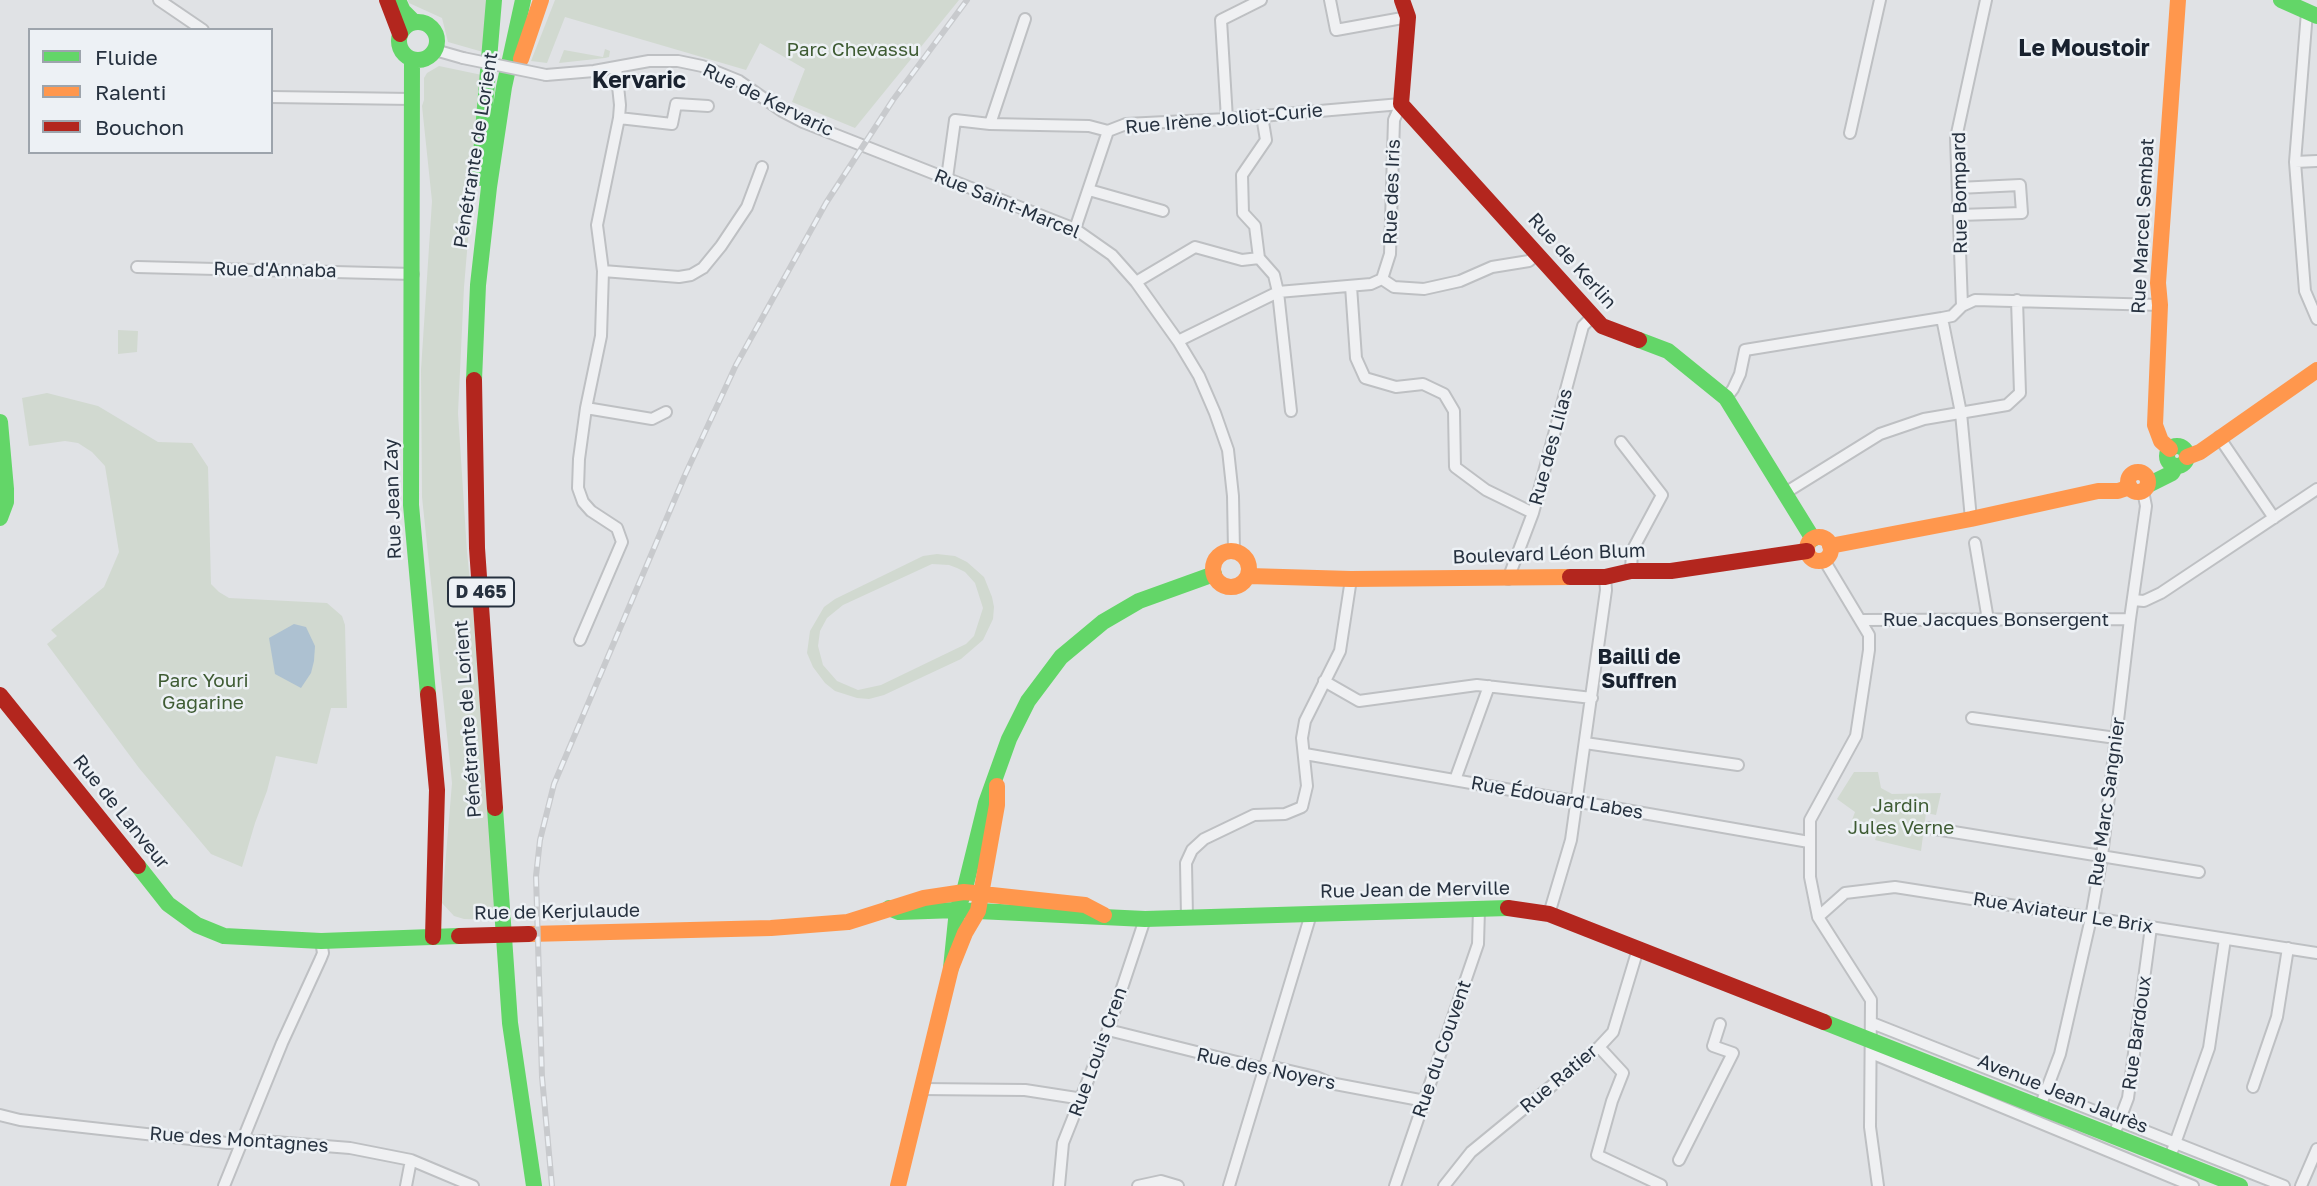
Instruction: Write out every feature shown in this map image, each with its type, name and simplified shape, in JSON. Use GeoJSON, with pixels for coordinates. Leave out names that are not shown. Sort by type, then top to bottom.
{"type":"FeatureCollection","features":[{"type":"Feature","properties":{"kind":"main road"},"geometry":{"type":"LineString","coordinates":[[387,0],[400,34],[401,49],[412,59],[425,59],[435,50],[435,32],[426,24],[408,24],[400,34]]}},
{"type":"Feature","properties":{"kind":"main road"},"geometry":{"type":"LineString","coordinates":[[398,0],[403,11],[414,22]]}},
{"type":"Feature","properties":{"kind":"main road"},"geometry":{"type":"LineString","coordinates":[[478,285],[472,236],[494,0]]}},
{"type":"Feature","properties":{"kind":"main road","name":"Pénétrante de Lorient"},"geometry":{"type":"LineString","coordinates":[[523,0],[504,87],[489,187],[478,285],[472,401],[477,548],[510,1023],[534,1186]]}},
{"type":"Feature","properties":{"kind":"main road"},"geometry":{"type":"LineString","coordinates":[[489,187],[526,41],[541,0]]}},
{"type":"Feature","properties":{"kind":"main road"},"geometry":{"type":"LineString","coordinates":[[1401,104],[1408,17],[1402,0]]}},
{"type":"Feature","properties":{"kind":"main road","name":"Rue Marcel Sembat"},"geometry":{"type":"LineString","coordinates":[[2177,455],[2161,441],[2155,425],[2160,305],[2158,283],[2178,0]]}},
{"type":"Feature","properties":{"kind":"main road"},"geometry":{"type":"LineString","coordinates":[[2281,0],[2312,14]]}},
{"type":"Feature","properties":{"kind":"main road","name":"Rue Jean Zay"},"geometry":{"type":"LineString","coordinates":[[412,59],[411,505],[437,790],[433,937]]}},
{"type":"Feature","properties":{"kind":"main road","name":"Rue de Kerlin"},"geometry":{"type":"LineString","coordinates":[[1401,104],[1602,326],[1668,351],[1726,398],[1785,493],[1810,545]]}},
{"type":"Feature","properties":{"kind":"main road"},"geometry":{"type":"LineString","coordinates":[[1810,545],[1813,560],[1827,553],[2138,483],[2172,472],[2177,455],[2194,456],[2317,370]]}},
{"type":"Feature","properties":{"kind":"main road"},"geometry":{"type":"LineString","coordinates":[[0,425],[6,489],[6,502],[0,518]]}},
{"type":"Feature","properties":{"kind":"main road","name":"Boulevard Léon Blum"},"geometry":{"type":"LineString","coordinates":[[1249,576],[1351,579],[1605,577],[1630,571],[1671,571],[1810,545]]}},
{"type":"Feature","properties":{"kind":"main road"},"geometry":{"type":"LineString","coordinates":[[1234,551],[1247,560],[1249,576],[1240,585],[1228,587],[1217,580],[1214,564],[1220,555],[1234,551]]}},
{"type":"Feature","properties":{"kind":"main road"},"geometry":{"type":"LineString","coordinates":[[951,968],[957,910],[986,803],[1009,739],[1028,701],[1060,657],[1103,622],[1139,601],[1214,575]]}},
{"type":"Feature","properties":{"kind":"main road","name":"Rue de Lanveur"},"geometry":{"type":"LineString","coordinates":[[1,700],[168,904],[197,925],[224,936]]}},
{"type":"Feature","properties":{"kind":"main road"},"geometry":{"type":"LineString","coordinates":[[898,1186],[951,968],[965,933],[978,911],[997,805],[997,777]]}},
{"type":"Feature","properties":{"kind":"main road"},"geometry":{"type":"LineString","coordinates":[[964,891],[978,911]]}},
{"type":"Feature","properties":{"kind":"main road","name":"Rue de Kerjulaude"},"geometry":{"type":"LineString","coordinates":[[224,936],[321,941],[771,928],[848,922],[924,898],[964,891],[1085,905],[1109,918]]}},
{"type":"Feature","properties":{"kind":"main road","name":"Rue de Kerjulaude"},"geometry":{"type":"LineString","coordinates":[[888,908],[899,912],[957,910],[1145,919]]}},
{"type":"Feature","properties":{"kind":"main road","name":"Rue Jean de Merville"},"geometry":{"type":"LineString","coordinates":[[1145,919],[1516,908],[1549,914],[1638,948],[1871,1047]]}},
{"type":"Feature","properties":{"kind":"main road","name":"Avenue Jean Jaurès"},"geometry":{"type":"LineString","coordinates":[[1871,1047],[2043,1099],[2172,1150],[2220,1182],[2240,1186]]}},
{"type":"Feature","properties":{"kind":"street"},"geometry":{"type":"LineString","coordinates":[[159,0],[200,28]]}},
{"type":"Feature","properties":{"kind":"street"},"geometry":{"type":"LineString","coordinates":[[1227,119],[1221,19],[1261,0]]}},
{"type":"Feature","properties":{"kind":"street"},"geometry":{"type":"LineString","coordinates":[[1330,0],[1336,30],[1408,17]]}},
{"type":"Feature","properties":{"kind":"street"},"geometry":{"type":"LineString","coordinates":[[1850,133],[1880,0]]}},
{"type":"Feature","properties":{"kind":"street","name":"Rue Bompard"},"geometry":{"type":"LineString","coordinates":[[1962,306],[1956,138],[1986,0]]}},
{"type":"Feature","properties":{"kind":"street"},"geometry":{"type":"LineString","coordinates":[[2312,14],[2295,162],[2305,291],[2317,319]]}},
{"type":"Feature","properties":{"kind":"street"},"geometry":{"type":"LineString","coordinates":[[990,124],[1025,19]]}},
{"type":"Feature","properties":{"kind":"street","name":"Rue de Kervaric"},"geometry":{"type":"LineString","coordinates":[[435,50],[546,75],[649,61],[678,61],[702,66],[738,81],[803,122],[863,145]]}},
{"type":"Feature","properties":{"kind":"street"},"geometry":{"type":"LineString","coordinates":[[580,640],[622,542],[617,528],[591,511],[583,502],[578,488],[586,408],[601,336],[603,271],[597,225],[619,118],[616,67]]}},
{"type":"Feature","properties":{"kind":"street"},"geometry":{"type":"LineString","coordinates":[[273,97],[412,99]]}},
{"type":"Feature","properties":{"kind":"street"},"geometry":{"type":"LineString","coordinates":[[619,118],[672,124],[676,104],[708,106]]}},
{"type":"Feature","properties":{"kind":"street","name":"Rue Irène Joliot-Curie"},"geometry":{"type":"LineString","coordinates":[[1075,229],[1108,131],[1126,124],[1227,119],[1401,104]]}},
{"type":"Feature","properties":{"kind":"street","name":"Rue des Iris"},"geometry":{"type":"LineString","coordinates":[[1382,279],[1390,254],[1394,120],[1401,104]]}},
{"type":"Feature","properties":{"kind":"street"},"geometry":{"type":"LineString","coordinates":[[1262,116],[1266,140],[1242,174],[1243,213],[1255,226],[1259,258],[1274,275],[1291,411]]}},
{"type":"Feature","properties":{"kind":"street"},"geometry":{"type":"LineString","coordinates":[[947,178],[955,120],[990,124],[1089,126],[1108,131]]}},
{"type":"Feature","properties":{"kind":"street","name":"Rue Saint-Marcel"},"geometry":{"type":"LineString","coordinates":[[863,145],[1075,229],[1112,254],[1136,282],[1178,341],[1199,376],[1215,413],[1228,450],[1233,496],[1234,551]]}},
{"type":"Feature","properties":{"kind":"street"},"geometry":{"type":"LineString","coordinates":[[2295,162],[2317,161]]}},
{"type":"Feature","properties":{"kind":"street"},"geometry":{"type":"LineString","coordinates":[[603,271],[679,277],[691,275],[703,268],[747,207],[762,167]]}},
{"type":"Feature","properties":{"kind":"street"},"geometry":{"type":"LineString","coordinates":[[1958,188],[2020,185],[2022,213],[1959,215]]}},
{"type":"Feature","properties":{"kind":"street"},"geometry":{"type":"LineString","coordinates":[[1089,190],[1163,211]]}},
{"type":"Feature","properties":{"kind":"street"},"geometry":{"type":"LineString","coordinates":[[1136,282],[1195,247],[1242,260],[1259,258]]}},
{"type":"Feature","properties":{"kind":"street"},"geometry":{"type":"LineString","coordinates":[[1178,341],[1278,292],[1371,284],[1382,279],[1394,288],[1424,289],[1460,281],[1492,267],[1529,261],[1537,254]]}},
{"type":"Feature","properties":{"kind":"street","name":"Rue d'Annaba"},"geometry":{"type":"LineString","coordinates":[[137,267],[413,274]]}},
{"type":"Feature","properties":{"kind":"street"},"geometry":{"type":"LineString","coordinates":[[1351,286],[1356,358],[1366,378],[1396,387],[1423,384],[1444,394],[1454,411],[1455,467],[1486,490],[1534,513]]}},
{"type":"Feature","properties":{"kind":"street"},"geometry":{"type":"LineString","coordinates":[[1726,398],[1740,374],[1745,350],[1952,316],[1962,306],[1975,300],[2160,305]]}},
{"type":"Feature","properties":{"kind":"street"},"geometry":{"type":"LineString","coordinates":[[1785,493],[1880,434],[1924,419],[2007,405],[2020,393],[2017,300]]}},
{"type":"Feature","properties":{"kind":"street","name":"Rue des Lilas"},"geometry":{"type":"LineString","coordinates":[[1508,579],[1534,513],[1583,326],[1593,316]]}},
{"type":"Feature","properties":{"kind":"street"},"geometry":{"type":"LineString","coordinates":[[1942,318],[1961,413],[1971,519]]}},
{"type":"Feature","properties":{"kind":"street"},"geometry":{"type":"LineString","coordinates":[[586,408],[652,419],[666,412]]}},
{"type":"Feature","properties":{"kind":"street"},"geometry":{"type":"LineString","coordinates":[[2219,436],[2274,517]]}},
{"type":"Feature","properties":{"kind":"street"},"geometry":{"type":"LineString","coordinates":[[1621,442],[1662,495],[1632,551],[1630,571]]}},
{"type":"Feature","properties":{"kind":"street","name":"Rue Marc Sangnier"},"geometry":{"type":"LineString","coordinates":[[2043,1099],[2060,1054],[2091,918],[2102,856],[2146,506],[2138,483]]}},
{"type":"Feature","properties":{"kind":"street"},"geometry":{"type":"LineString","coordinates":[[2133,600],[2144,601],[2161,593],[2317,489]]}},
{"type":"Feature","properties":{"kind":"street"},"geometry":{"type":"LineString","coordinates":[[1975,543],[1988,620]]}},
{"type":"Feature","properties":{"kind":"street"},"geometry":{"type":"LineString","coordinates":[[1827,553],[1869,635],[1856,736],[1810,820],[1810,877],[1818,916],[1871,1000],[1870,1127],[1878,1186]]}},
{"type":"Feature","properties":{"kind":"street"},"geometry":{"type":"LineString","coordinates":[[1549,914],[1567,860],[1592,698],[1606,590],[1605,577]]}},
{"type":"Feature","properties":{"kind":"street"},"geometry":{"type":"LineString","coordinates":[[1186,917],[1186,863],[1192,850],[1204,839],[1254,815],[1285,814],[1302,807],[1307,786],[1302,738],[1305,721],[1340,650],[1351,579]]}},
{"type":"Feature","properties":{"kind":"street","name":"Rue Jacques Bonsergent"},"geometry":{"type":"LineString","coordinates":[[1861,620],[2130,619]]}},
{"type":"Feature","properties":{"kind":"street"},"geometry":{"type":"LineString","coordinates":[[1324,681],[1359,701],[1478,685],[1592,698]]}},
{"type":"Feature","properties":{"kind":"street"},"geometry":{"type":"LineString","coordinates":[[1455,780],[1489,686]]}},
{"type":"Feature","properties":{"kind":"street"},"geometry":{"type":"LineString","coordinates":[[1972,718],[2116,738]]}},
{"type":"Feature","properties":{"kind":"street"},"geometry":{"type":"LineString","coordinates":[[1585,743],[1738,765]]}},
{"type":"Feature","properties":{"kind":"street","name":"Rue Édouard Labes"},"geometry":{"type":"LineString","coordinates":[[1305,754],[1809,842]]}},
{"type":"Feature","properties":{"kind":"street"},"geometry":{"type":"LineString","coordinates":[[1928,828],[2199,872]]}},
{"type":"Feature","properties":{"kind":"street","name":"Rue Aviateur Le Brix"},"geometry":{"type":"LineString","coordinates":[[1818,916],[1845,892],[1895,887],[2317,953]]}},
{"type":"Feature","properties":{"kind":"street","name":"Rue du Couvent"},"geometry":{"type":"LineString","coordinates":[[1395,1186],[1478,944],[1479,909]]}},
{"type":"Feature","properties":{"kind":"street"},"geometry":{"type":"LineString","coordinates":[[1229,1186],[1311,914]]}},
{"type":"Feature","properties":{"kind":"street","name":"Rue Louis Cren"},"geometry":{"type":"LineString","coordinates":[[1059,1186],[1063,1143],[1108,1030],[1145,919]]}},
{"type":"Feature","properties":{"kind":"street","name":"Rue Bardoux"},"geometry":{"type":"LineString","coordinates":[[2117,1128],[2129,1098],[2151,927]]}},
{"type":"Feature","properties":{"kind":"street"},"geometry":{"type":"LineString","coordinates":[[2225,939],[2209,1048],[2172,1150],[2284,1186]]}},
{"type":"Feature","properties":{"kind":"street"},"geometry":{"type":"LineString","coordinates":[[224,1186],[282,1043],[315,974],[323,953],[321,941]]}},
{"type":"Feature","properties":{"kind":"street","name":"Rue Ratier"},"geometry":{"type":"LineString","coordinates":[[1444,1186],[1471,1152],[1600,1047],[1612,1032],[1638,948]]}},
{"type":"Feature","properties":{"kind":"street"},"geometry":{"type":"LineString","coordinates":[[2253,1087],[2277,1017],[2288,948]]}},
{"type":"Feature","properties":{"kind":"street"},"geometry":{"type":"LineString","coordinates":[[1872,1023],[2043,1099]]}},
{"type":"Feature","properties":{"kind":"street"},"geometry":{"type":"LineString","coordinates":[[1679,1160],[1733,1053],[1713,1046],[1720,1024]]}},
{"type":"Feature","properties":{"kind":"street","name":"Rue des Noyers"},"geometry":{"type":"LineString","coordinates":[[1108,1030],[1171,1044],[1186,1051],[1425,1101]]}},
{"type":"Feature","properties":{"kind":"street"},"geometry":{"type":"LineString","coordinates":[[1600,1047],[1623,1073],[1612,1101],[1597,1156],[1661,1185]]}},
{"type":"Feature","properties":{"kind":"street"},"geometry":{"type":"LineString","coordinates":[[1871,1047],[2193,1186]]}},
{"type":"Feature","properties":{"kind":"street"},"geometry":{"type":"LineString","coordinates":[[921,1089],[1025,1090],[1083,1098]]}},
{"type":"Feature","properties":{"kind":"street","name":"Rue des Montagnes"},"geometry":{"type":"LineString","coordinates":[[0,1115],[20,1120],[227,1143],[243,1141],[350,1148],[411,1160],[473,1186]]}},
{"type":"Feature","properties":{"kind":"street"},"geometry":{"type":"LineString","coordinates":[[2301,1186],[2317,1149]]}},
{"type":"Feature","properties":{"kind":"street"},"geometry":{"type":"LineString","coordinates":[[406,1186],[411,1160]]}},
{"type":"Feature","properties":{"kind":"street"},"geometry":{"type":"LineString","coordinates":[[1138,1186],[1161,1181],[1178,1186]]}},
{"type":"Feature","properties":{"kind":"green space"},"geometry":{"type":"Polygon","coordinates":[[[408,0],[489,0],[483,52],[448,42],[442,18],[409,3],[408,0]]]}},
{"type":"Feature","properties":{"kind":"green space","name":"Parc Chevassu"},"geometry":{"type":"Polygon","coordinates":[[[555,0],[959,0],[855,128],[792,102],[805,69],[760,43],[746,70],[565,17],[547,63],[531,61],[555,0]]]}},
{"type":"Feature","properties":{"kind":"green space"},"geometry":{"type":"Polygon","coordinates":[[[605,49],[610,51],[609,57],[559,63],[564,50],[603,57],[605,49]]]}},
{"type":"Feature","properties":{"kind":"green space"},"geometry":{"type":"Polygon","coordinates":[[[439,66],[482,75],[464,287],[458,413],[467,552],[500,920],[464,919],[454,916],[442,903],[452,783],[422,497],[421,370],[432,201],[422,106],[424,78],[439,66]]]}},
{"type":"Feature","properties":{"kind":"green space"},"geometry":{"type":"Polygon","coordinates":[[[118,330],[138,331],[137,352],[118,354],[118,330]]]}},
{"type":"Feature","properties":{"kind":"green space","name":"Parc Youri Gagarine"},"geometry":{"type":"Polygon","coordinates":[[[47,393],[98,406],[158,442],[192,443],[208,467],[211,584],[219,592],[229,598],[327,603],[342,616],[345,625],[347,708],[331,708],[317,764],[276,756],[242,867],[211,854],[139,768],[47,644],[57,636],[51,630],[104,587],[119,552],[105,466],[92,452],[78,443],[65,441],[29,446],[22,398],[47,393]]]}},
{"type":"Feature","properties":{"kind":"green space"},"geometry":{"type":"Polygon","coordinates":[[[923,556],[955,556],[967,562],[984,577],[994,607],[993,619],[983,640],[961,659],[884,695],[869,699],[835,691],[813,667],[807,653],[810,631],[824,607],[923,556]],[[932,564],[843,605],[827,618],[820,631],[818,646],[823,665],[837,681],[858,690],[881,685],[966,644],[974,636],[983,608],[975,583],[965,572],[949,565],[932,564]]]}},
{"type":"Feature","properties":{"kind":"green space","name":"Jardin Jules Verne"},"geometry":{"type":"Polygon","coordinates":[[[1854,772],[1878,772],[1881,788],[1892,794],[1941,793],[1936,815],[1926,813],[1921,851],[1875,840],[1879,826],[1852,820],[1855,812],[1837,799],[1854,772]]]}},
{"type":"Feature","properties":{"kind":"water"},"geometry":{"type":"Polygon","coordinates":[[[294,624],[306,627],[315,646],[311,673],[301,688],[275,674],[269,638],[294,624]]]}},
{"type":"Feature","properties":{"kind":"railway"},"geometry":{"type":"LineString","coordinates":[[552,1186],[542,1077],[536,876],[540,840],[554,784],[685,475],[736,365],[826,203],[893,100],[967,0]]}},
{"type":"Feature","properties":{"kind":"traffic: fast"},"geometry":{"type":"LineString","coordinates":[[398,0],[403,11],[414,22]]}},
{"type":"Feature","properties":{"kind":"traffic: fast"},"geometry":{"type":"LineString","coordinates":[[479,178],[494,0]]}},
{"type":"Feature","properties":{"kind":"traffic: fast"},"geometry":{"type":"LineString","coordinates":[[474,380],[478,285],[489,187],[504,87],[523,0]]}},
{"type":"Feature","properties":{"kind":"traffic: fast"},"geometry":{"type":"LineString","coordinates":[[2281,0],[2317,16]]}},
{"type":"Feature","properties":{"kind":"traffic: fast"},"geometry":{"type":"LineString","coordinates":[[418,22],[431,28],[437,41],[431,54],[418,60],[405,54],[399,41],[405,28],[418,22]]}},
{"type":"Feature","properties":{"kind":"traffic: fast"},"geometry":{"type":"LineString","coordinates":[[412,59],[411,505],[428,694]]}},
{"type":"Feature","properties":{"kind":"traffic: fast"},"geometry":{"type":"LineString","coordinates":[[1639,340],[1668,351],[1726,398],[1813,539]]}},
{"type":"Feature","properties":{"kind":"traffic: fast"},"geometry":{"type":"LineString","coordinates":[[0,422],[6,489],[6,502],[0,518]]}},
{"type":"Feature","properties":{"kind":"traffic: fast"},"geometry":{"type":"LineString","coordinates":[[2177,446],[2184,449],[2187,456],[2184,463],[2177,466],[2170,463],[2167,456],[2170,449],[2177,446]]}},
{"type":"Feature","properties":{"kind":"traffic: fast"},"geometry":{"type":"LineString","coordinates":[[2148,485],[2172,473],[2176,466]]}},
{"type":"Feature","properties":{"kind":"traffic: fast"},"geometry":{"type":"LineString","coordinates":[[951,968],[957,910],[986,803],[1009,739],[1028,701],[1061,657],[1103,622],[1139,601],[1214,574]]}},
{"type":"Feature","properties":{"kind":"traffic: fast"},"geometry":{"type":"LineString","coordinates":[[495,808],[510,1023],[534,1186]]}},
{"type":"Feature","properties":{"kind":"traffic: fast"},"geometry":{"type":"LineString","coordinates":[[138,866],[168,904],[197,925],[224,936],[321,941],[459,936]]}},
{"type":"Feature","properties":{"kind":"traffic: fast"},"geometry":{"type":"LineString","coordinates":[[889,908],[899,912],[957,910],[1145,919],[1508,908]]}},
{"type":"Feature","properties":{"kind":"traffic: fast"},"geometry":{"type":"LineString","coordinates":[[1824,1022],[2240,1186]]}},
{"type":"Feature","properties":{"kind":"traffic: slow"},"geometry":{"type":"LineString","coordinates":[[521,59],[541,0]]}},
{"type":"Feature","properties":{"kind":"traffic: slow"},"geometry":{"type":"LineString","coordinates":[[2170,449],[2161,441],[2155,425],[2160,305],[2158,283],[2178,0]]}},
{"type":"Feature","properties":{"kind":"traffic: slow"},"geometry":{"type":"LineString","coordinates":[[2187,457],[2200,452],[2317,370]]}},
{"type":"Feature","properties":{"kind":"traffic: slow"},"geometry":{"type":"LineString","coordinates":[[2138,472],[2145,475],[2148,482],[2145,489],[2138,492],[2131,489],[2128,482],[2131,475],[2138,472]]}},
{"type":"Feature","properties":{"kind":"traffic: slow"},"geometry":{"type":"LineString","coordinates":[[1830,546],[2098,491],[2118,491],[2130,487]]}},
{"type":"Feature","properties":{"kind":"traffic: slow"},"geometry":{"type":"LineString","coordinates":[[1819,537],[1830,544],[1831,549],[1824,560],[1819,561],[1808,554],[1807,549],[1814,538],[1819,537]]}},
{"type":"Feature","properties":{"kind":"traffic: slow"},"geometry":{"type":"LineString","coordinates":[[1231,551],[1244,556],[1249,569],[1244,582],[1231,587],[1218,582],[1213,569],[1218,556],[1231,551]]}},
{"type":"Feature","properties":{"kind":"traffic: slow"},"geometry":{"type":"LineString","coordinates":[[1249,576],[1351,579],[1570,577]]}},
{"type":"Feature","properties":{"kind":"traffic: slow"},"geometry":{"type":"LineString","coordinates":[[898,1186],[951,968],[965,933],[978,911],[997,805],[997,786]]}},
{"type":"Feature","properties":{"kind":"traffic: slow"},"geometry":{"type":"LineString","coordinates":[[529,934],[771,928],[848,922],[924,898],[964,892],[1085,905],[1104,915]]}},
{"type":"Feature","properties":{"kind":"traffic: jam"},"geometry":{"type":"LineString","coordinates":[[387,0],[400,34]]}},
{"type":"Feature","properties":{"kind":"traffic: jam"},"geometry":{"type":"LineString","coordinates":[[1402,0],[1408,17],[1401,104],[1602,326],[1639,340]]}},
{"type":"Feature","properties":{"kind":"traffic: jam"},"geometry":{"type":"LineString","coordinates":[[474,380],[477,548],[495,808]]}},
{"type":"Feature","properties":{"kind":"traffic: jam"},"geometry":{"type":"LineString","coordinates":[[1570,577],[1605,577],[1631,571],[1671,571],[1807,551]]}},
{"type":"Feature","properties":{"kind":"traffic: jam"},"geometry":{"type":"LineString","coordinates":[[428,694],[437,790],[433,937]]}},
{"type":"Feature","properties":{"kind":"traffic: jam"},"geometry":{"type":"LineString","coordinates":[[0,695],[138,866]]}},
{"type":"Feature","properties":{"kind":"traffic: jam"},"geometry":{"type":"LineString","coordinates":[[1508,908],[1549,914],[1824,1022]]}},
{"type":"Feature","properties":{"kind":"traffic: jam"},"geometry":{"type":"LineString","coordinates":[[459,936],[529,934]]}},
{"type":"Feature","properties":{"kind":"district","name":"Le Moustoir"},"geometry":{"type":"Point","coordinates":[2084,49]}},
{"type":"Feature","properties":{"kind":"district","name":"Kervaric"},"geometry":{"type":"Point","coordinates":[639,81]}},
{"type":"Feature","properties":{"kind":"district","name":"Bailli de Suffren"},"geometry":{"type":"Point","coordinates":[1639,669]}}]}
